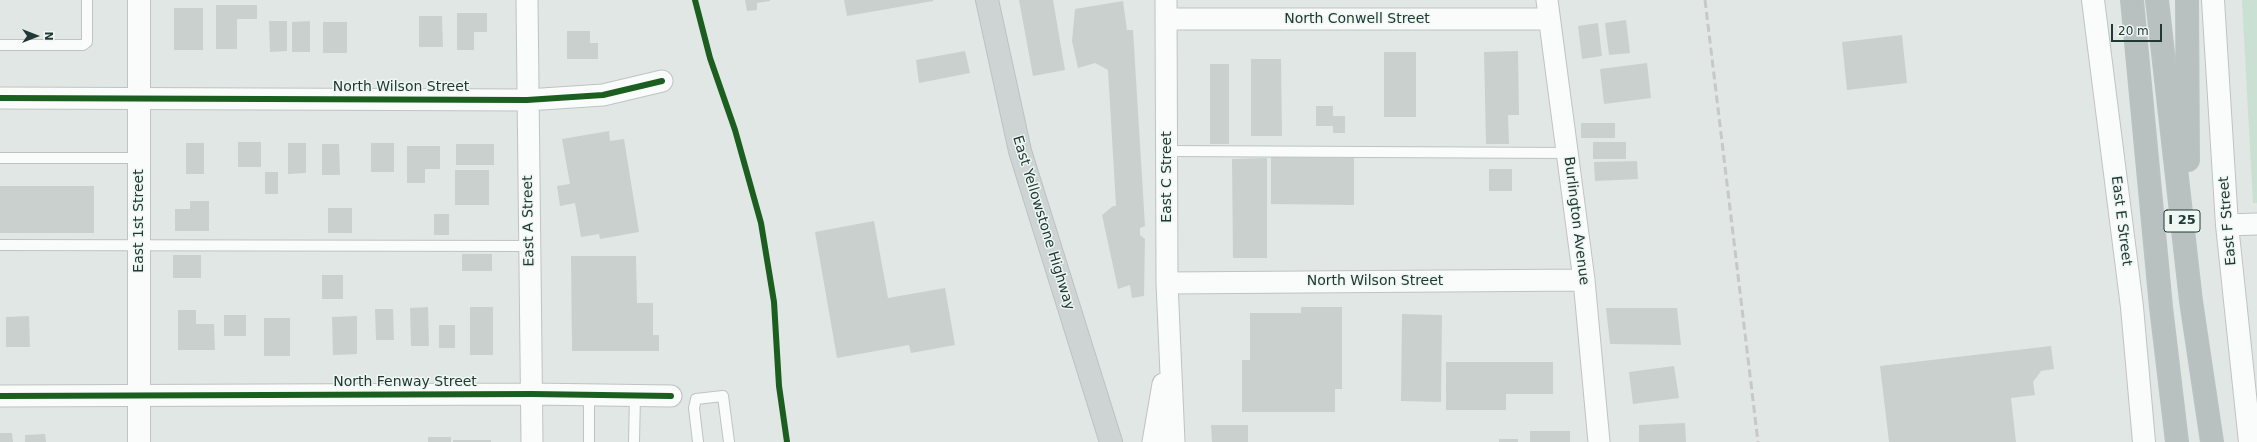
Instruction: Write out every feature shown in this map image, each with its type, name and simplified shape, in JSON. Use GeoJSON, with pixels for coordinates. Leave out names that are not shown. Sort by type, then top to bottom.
{"type":"FeatureCollection","features":[{"type":"Feature","properties":{"kind":"highway","name":"I 25"},"geometry":{"type":"LineString","coordinates":[[2132,0],[2161,300],[2177,442]]}},
{"type":"Feature","properties":{"kind":"highway","name":"I 25"},"geometry":{"type":"LineString","coordinates":[[2157,0],[2191,301],[2212,442]]}},
{"type":"Feature","properties":{"kind":"highway"},"geometry":{"type":"LineString","coordinates":[[2187,0],[2191,301]]}},
{"type":"Feature","properties":{"kind":"main road","name":"East 1st Street"},"geometry":{"type":"LineString","coordinates":[[139,0],[139,442]]}},
{"type":"Feature","properties":{"kind":"main road","name":"East Yellowstone Highway"},"geometry":{"type":"LineString","coordinates":[[987,0],[1020,151],[1111,442]]}},
{"type":"Feature","properties":{"kind":"main road","name":"East E Street"},"geometry":{"type":"LineString","coordinates":[[2093,0],[2132,307],[2144,442]]}},
{"type":"Feature","properties":{"kind":"main road","name":"East F Street"},"geometry":{"type":"LineString","coordinates":[[2213,0],[2227,225],[2250,442]]}},
{"type":"Feature","properties":{"kind":"street","name":"East A Street"},"geometry":{"type":"LineString","coordinates":[[527,0],[532,442]]}},
{"type":"Feature","properties":{"kind":"street","name":"North Conwell Street"},"geometry":{"type":"LineString","coordinates":[[1166,10],[1548,10]]}},
{"type":"Feature","properties":{"kind":"street","name":"East C Street"},"geometry":{"type":"LineString","coordinates":[[1166,10],[1168,151],[1167,283],[1174,442]]}},
{"type":"Feature","properties":{"kind":"street","name":"Burlington Avenue"},"geometry":{"type":"LineString","coordinates":[[1548,10],[1584,280],[1599,442]]}},
{"type":"Feature","properties":{"kind":"street","name":"North Wilson Street"},"geometry":{"type":"LineString","coordinates":[[0,98],[527,100],[603,95],[662,81]]}},
{"type":"Feature","properties":{"kind":"street"},"geometry":{"type":"LineString","coordinates":[[2227,225],[2257,224]]}},
{"type":"Feature","properties":{"kind":"street","name":"North Wilson Street"},"geometry":{"type":"LineString","coordinates":[[1167,283],[1584,280]]}},
{"type":"Feature","properties":{"kind":"street","name":"East C Street"},"geometry":{"type":"LineString","coordinates":[[1153,442],[1169,354]]}},
{"type":"Feature","properties":{"kind":"street","name":"North Fenway Street"},"geometry":{"type":"LineString","coordinates":[[0,396],[532,394],[671,396]]}},
{"type":"Feature","properties":{"kind":"lane"},"geometry":{"type":"LineString","coordinates":[[0,45],[83,45],[87,42],[87,0]]}},
{"type":"Feature","properties":{"kind":"lane"},"geometry":{"type":"LineString","coordinates":[[1168,151],[1568,153]]}},
{"type":"Feature","properties":{"kind":"lane"},"geometry":{"type":"LineString","coordinates":[[0,158],[139,158]]}},
{"type":"Feature","properties":{"kind":"lane"},"geometry":{"type":"LineString","coordinates":[[0,245],[530,246]]}},
{"type":"Feature","properties":{"kind":"lane"},"geometry":{"type":"LineString","coordinates":[[589,395],[589,442]]}},
{"type":"Feature","properties":{"kind":"lane"},"geometry":{"type":"LineString","coordinates":[[634,442],[635,395]]}},
{"type":"Feature","properties":{"kind":"lane"},"geometry":{"type":"LineString","coordinates":[[698,442],[694,408],[696,399],[723,396],[729,442]]}},
{"type":"Feature","properties":{"kind":"green space"},"geometry":{"type":"Polygon","coordinates":[[[2242,0],[2257,0],[2257,203],[2253,203],[2242,0]]]}},
{"type":"Feature","properties":{"kind":"building"},"geometry":{"type":"Polygon","coordinates":[[[745,0],[770,1],[757,3],[757,10],[747,11],[745,0]]]}},
{"type":"Feature","properties":{"kind":"building"},"geometry":{"type":"Polygon","coordinates":[[[844,0],[933,0],[933,1],[847,16],[844,0]]]}},
{"type":"Feature","properties":{"kind":"building"},"geometry":{"type":"Polygon","coordinates":[[[1019,0],[1053,0],[1065,70],[1033,76],[1019,0]]]}},
{"type":"Feature","properties":{"kind":"building"},"geometry":{"type":"Polygon","coordinates":[[[1123,1],[1127,30],[1133,30],[1145,226],[1140,228],[1140,235],[1145,239],[1144,296],[1132,298],[1130,285],[1118,289],[1102,215],[1113,206],[1116,206],[1108,70],[1095,63],[1078,68],[1072,41],[1075,9],[1123,1]]]}},
{"type":"Feature","properties":{"kind":"building"},"geometry":{"type":"Polygon","coordinates":[[[216,5],[257,5],[257,19],[237,19],[237,49],[216,49],[216,5]]]}},
{"type":"Feature","properties":{"kind":"building"},"geometry":{"type":"Polygon","coordinates":[[[174,8],[203,8],[203,50],[174,50],[174,8]]]}},
{"type":"Feature","properties":{"kind":"building"},"geometry":{"type":"Polygon","coordinates":[[[457,13],[487,13],[487,32],[474,32],[474,50],[457,50],[457,13]]]}},
{"type":"Feature","properties":{"kind":"building"},"geometry":{"type":"Polygon","coordinates":[[[419,16],[442,16],[443,47],[419,47],[419,16]]]}},
{"type":"Feature","properties":{"kind":"building"},"geometry":{"type":"Polygon","coordinates":[[[1626,20],[1630,53],[1609,55],[1605,23],[1626,20]]]}},
{"type":"Feature","properties":{"kind":"building"},"geometry":{"type":"Polygon","coordinates":[[[269,21],[287,21],[287,51],[270,52],[269,21]]]}},
{"type":"Feature","properties":{"kind":"building"},"geometry":{"type":"Polygon","coordinates":[[[310,21],[310,52],[292,52],[292,22],[310,21]]]}},
{"type":"Feature","properties":{"kind":"building"},"geometry":{"type":"Polygon","coordinates":[[[323,22],[347,22],[347,53],[323,53],[323,22]]]}},
{"type":"Feature","properties":{"kind":"building"},"geometry":{"type":"Polygon","coordinates":[[[1598,23],[1602,56],[1582,59],[1578,26],[1598,23]]]}},
{"type":"Feature","properties":{"kind":"building"},"geometry":{"type":"Polygon","coordinates":[[[567,31],[590,31],[590,43],[598,43],[598,59],[567,59],[567,31]]]}},
{"type":"Feature","properties":{"kind":"building"},"geometry":{"type":"Polygon","coordinates":[[[1902,35],[1907,83],[1847,90],[1842,42],[1902,35]]]}},
{"type":"Feature","properties":{"kind":"building"},"geometry":{"type":"Polygon","coordinates":[[[965,51],[970,73],[919,83],[916,60],[965,51]]]}},
{"type":"Feature","properties":{"kind":"building"},"geometry":{"type":"Polygon","coordinates":[[[1518,51],[1519,115],[1508,115],[1509,144],[1486,144],[1484,52],[1518,51]]]}},
{"type":"Feature","properties":{"kind":"building"},"geometry":{"type":"Polygon","coordinates":[[[1384,52],[1416,52],[1416,117],[1384,117],[1384,52]]]}},
{"type":"Feature","properties":{"kind":"building"},"geometry":{"type":"Polygon","coordinates":[[[1251,59],[1281,59],[1282,136],[1251,136],[1251,59]]]}},
{"type":"Feature","properties":{"kind":"building"},"geometry":{"type":"Polygon","coordinates":[[[1647,63],[1651,98],[1604,104],[1600,69],[1647,63]]]}},
{"type":"Feature","properties":{"kind":"building"},"geometry":{"type":"Polygon","coordinates":[[[1210,64],[1229,64],[1229,144],[1210,144],[1210,64]]]}},
{"type":"Feature","properties":{"kind":"building"},"geometry":{"type":"Polygon","coordinates":[[[1316,106],[1333,106],[1333,116],[1345,116],[1345,133],[1333,133],[1333,126],[1316,126],[1316,106]]]}},
{"type":"Feature","properties":{"kind":"building"},"geometry":{"type":"Polygon","coordinates":[[[1581,123],[1615,123],[1615,138],[1581,138],[1581,123]]]}},
{"type":"Feature","properties":{"kind":"building"},"geometry":{"type":"Polygon","coordinates":[[[609,131],[610,141],[624,139],[639,232],[600,239],[599,234],[581,237],[575,203],[560,206],[557,186],[570,184],[562,139],[609,131]]]}},
{"type":"Feature","properties":{"kind":"building"},"geometry":{"type":"Polygon","coordinates":[[[238,142],[261,142],[261,167],[238,167],[238,142]]]}},
{"type":"Feature","properties":{"kind":"building"},"geometry":{"type":"Polygon","coordinates":[[[1593,142],[1626,142],[1626,159],[1593,159],[1593,142]]]}},
{"type":"Feature","properties":{"kind":"building"},"geometry":{"type":"Polygon","coordinates":[[[186,143],[204,143],[204,174],[186,174],[186,143]]]}},
{"type":"Feature","properties":{"kind":"building"},"geometry":{"type":"Polygon","coordinates":[[[288,143],[306,143],[306,173],[288,174],[288,143]]]}},
{"type":"Feature","properties":{"kind":"building"},"geometry":{"type":"Polygon","coordinates":[[[371,143],[394,143],[394,172],[371,172],[371,143]]]}},
{"type":"Feature","properties":{"kind":"building"},"geometry":{"type":"Polygon","coordinates":[[[322,144],[339,144],[340,175],[322,175],[322,144]]]}},
{"type":"Feature","properties":{"kind":"building"},"geometry":{"type":"Polygon","coordinates":[[[456,144],[494,144],[494,165],[456,165],[456,144]]]}},
{"type":"Feature","properties":{"kind":"building"},"geometry":{"type":"Polygon","coordinates":[[[407,146],[440,146],[440,169],[425,169],[425,183],[407,183],[407,146]]]}},
{"type":"Feature","properties":{"kind":"building"},"geometry":{"type":"Polygon","coordinates":[[[1271,157],[1354,158],[1354,205],[1271,204],[1271,157]]]}},
{"type":"Feature","properties":{"kind":"building"},"geometry":{"type":"Polygon","coordinates":[[[1267,158],[1267,258],[1233,258],[1232,159],[1267,158]]]}},
{"type":"Feature","properties":{"kind":"building"},"geometry":{"type":"Polygon","coordinates":[[[1637,161],[1638,179],[1595,181],[1594,162],[1637,161]]]}},
{"type":"Feature","properties":{"kind":"building"},"geometry":{"type":"Polygon","coordinates":[[[1489,169],[1512,169],[1512,191],[1489,191],[1489,169]]]}},
{"type":"Feature","properties":{"kind":"building"},"geometry":{"type":"Polygon","coordinates":[[[455,170],[489,170],[489,205],[455,205],[455,170]]]}},
{"type":"Feature","properties":{"kind":"building"},"geometry":{"type":"Polygon","coordinates":[[[265,172],[278,172],[278,194],[265,194],[265,172]]]}},
{"type":"Feature","properties":{"kind":"building"},"geometry":{"type":"Polygon","coordinates":[[[0,186],[94,186],[94,233],[0,233],[0,186]]]}},
{"type":"Feature","properties":{"kind":"building"},"geometry":{"type":"Polygon","coordinates":[[[190,201],[209,201],[209,231],[175,231],[175,209],[190,209],[190,201]]]}},
{"type":"Feature","properties":{"kind":"building"},"geometry":{"type":"Polygon","coordinates":[[[328,208],[352,208],[352,233],[328,233],[328,208]]]}},
{"type":"Feature","properties":{"kind":"building"},"geometry":{"type":"Polygon","coordinates":[[[434,214],[449,214],[449,235],[434,235],[434,214]]]}},
{"type":"Feature","properties":{"kind":"building"},"geometry":{"type":"Polygon","coordinates":[[[874,221],[888,298],[945,288],[955,345],[911,353],[909,345],[837,358],[815,232],[874,221]]]}},
{"type":"Feature","properties":{"kind":"building"},"geometry":{"type":"Polygon","coordinates":[[[462,254],[492,254],[492,271],[462,271],[462,254]]]}},
{"type":"Feature","properties":{"kind":"building"},"geometry":{"type":"Polygon","coordinates":[[[173,255],[201,255],[201,278],[173,278],[173,255]]]}},
{"type":"Feature","properties":{"kind":"building"},"geometry":{"type":"Polygon","coordinates":[[[571,256],[636,256],[637,303],[653,303],[653,335],[659,335],[659,351],[572,351],[571,256]]]}},
{"type":"Feature","properties":{"kind":"building"},"geometry":{"type":"Polygon","coordinates":[[[322,275],[343,275],[343,299],[322,299],[322,275]]]}},
{"type":"Feature","properties":{"kind":"building"},"geometry":{"type":"Polygon","coordinates":[[[428,307],[429,346],[411,346],[410,308],[428,307]]]}},
{"type":"Feature","properties":{"kind":"building"},"geometry":{"type":"Polygon","coordinates":[[[470,307],[493,307],[493,355],[470,355],[470,307]]]}},
{"type":"Feature","properties":{"kind":"building"},"geometry":{"type":"Polygon","coordinates":[[[1301,307],[1342,307],[1342,389],[1335,389],[1335,412],[1242,412],[1242,360],[1250,360],[1250,313],[1301,313],[1301,307]]]}},
{"type":"Feature","properties":{"kind":"building"},"geometry":{"type":"Polygon","coordinates":[[[1606,308],[1677,308],[1681,345],[1610,344],[1606,308]]]}},
{"type":"Feature","properties":{"kind":"building"},"geometry":{"type":"Polygon","coordinates":[[[375,309],[393,309],[394,340],[376,340],[375,309]]]}},
{"type":"Feature","properties":{"kind":"building"},"geometry":{"type":"Polygon","coordinates":[[[178,310],[196,310],[196,324],[214,324],[215,350],[178,350],[178,310]]]}},
{"type":"Feature","properties":{"kind":"building"},"geometry":{"type":"Polygon","coordinates":[[[1402,314],[1442,315],[1441,402],[1401,401],[1402,314]]]}},
{"type":"Feature","properties":{"kind":"building"},"geometry":{"type":"Polygon","coordinates":[[[224,315],[246,315],[246,336],[224,336],[224,315]]]}},
{"type":"Feature","properties":{"kind":"building"},"geometry":{"type":"Polygon","coordinates":[[[29,316],[30,347],[6,347],[6,317],[29,316]]]}},
{"type":"Feature","properties":{"kind":"building"},"geometry":{"type":"Polygon","coordinates":[[[357,316],[357,354],[333,355],[332,317],[357,316]]]}},
{"type":"Feature","properties":{"kind":"building"},"geometry":{"type":"Polygon","coordinates":[[[264,318],[290,318],[290,356],[264,356],[264,318]]]}},
{"type":"Feature","properties":{"kind":"building"},"geometry":{"type":"Polygon","coordinates":[[[439,325],[455,325],[455,348],[439,348],[439,325]]]}},
{"type":"Feature","properties":{"kind":"building"},"geometry":{"type":"Polygon","coordinates":[[[2051,346],[2054,369],[2041,371],[2033,382],[2035,395],[2011,398],[2016,442],[1889,442],[1880,366],[2051,346]]]}},
{"type":"Feature","properties":{"kind":"building"},"geometry":{"type":"Polygon","coordinates":[[[1446,362],[1553,362],[1553,394],[1506,394],[1506,410],[1446,410],[1446,362]]]}},
{"type":"Feature","properties":{"kind":"building"},"geometry":{"type":"Polygon","coordinates":[[[1674,366],[1679,398],[1633,404],[1629,372],[1674,366]]]}},
{"type":"Feature","properties":{"kind":"building"},"geometry":{"type":"Polygon","coordinates":[[[1685,423],[1686,442],[1639,442],[1639,425],[1685,423]]]}},
{"type":"Feature","properties":{"kind":"building"},"geometry":{"type":"Polygon","coordinates":[[[1211,425],[1248,425],[1248,442],[1212,442],[1211,425]]]}},
{"type":"Feature","properties":{"kind":"building"},"geometry":{"type":"Polygon","coordinates":[[[1530,431],[1570,431],[1570,442],[1530,442],[1530,431]]]}},
{"type":"Feature","properties":{"kind":"building"},"geometry":{"type":"Polygon","coordinates":[[[0,433],[12,433],[13,442],[0,442],[0,433]]]}},
{"type":"Feature","properties":{"kind":"building"},"geometry":{"type":"Polygon","coordinates":[[[45,434],[46,442],[25,442],[25,435],[45,434]]]}},
{"type":"Feature","properties":{"kind":"building"},"geometry":{"type":"Polygon","coordinates":[[[428,437],[451,437],[451,442],[428,442],[428,437]]]}},
{"type":"Feature","properties":{"kind":"building"},"geometry":{"type":"Polygon","coordinates":[[[1499,439],[1518,439],[1518,442],[1499,442],[1499,439]]]}},
{"type":"Feature","properties":{"kind":"building"},"geometry":{"type":"Polygon","coordinates":[[[453,440],[491,440],[491,442],[453,442],[453,440]]]}},
{"type":"Feature","properties":{"kind":"railway"},"geometry":{"type":"LineString","coordinates":[[1705,0],[1758,442]]}},
{"type":"Feature","properties":{"kind":"cycle path"},"geometry":{"type":"LineString","coordinates":[[695,0],[710,58],[735,130],[761,223],[774,302],[779,386],[787,442]]}},
{"type":"Feature","properties":{"kind":"cycle path"},"geometry":{"type":"LineString","coordinates":[[0,98],[527,100],[603,95],[662,81]]}},
{"type":"Feature","properties":{"kind":"cycle path"},"geometry":{"type":"LineString","coordinates":[[0,396],[532,394],[671,396]]}}]}
